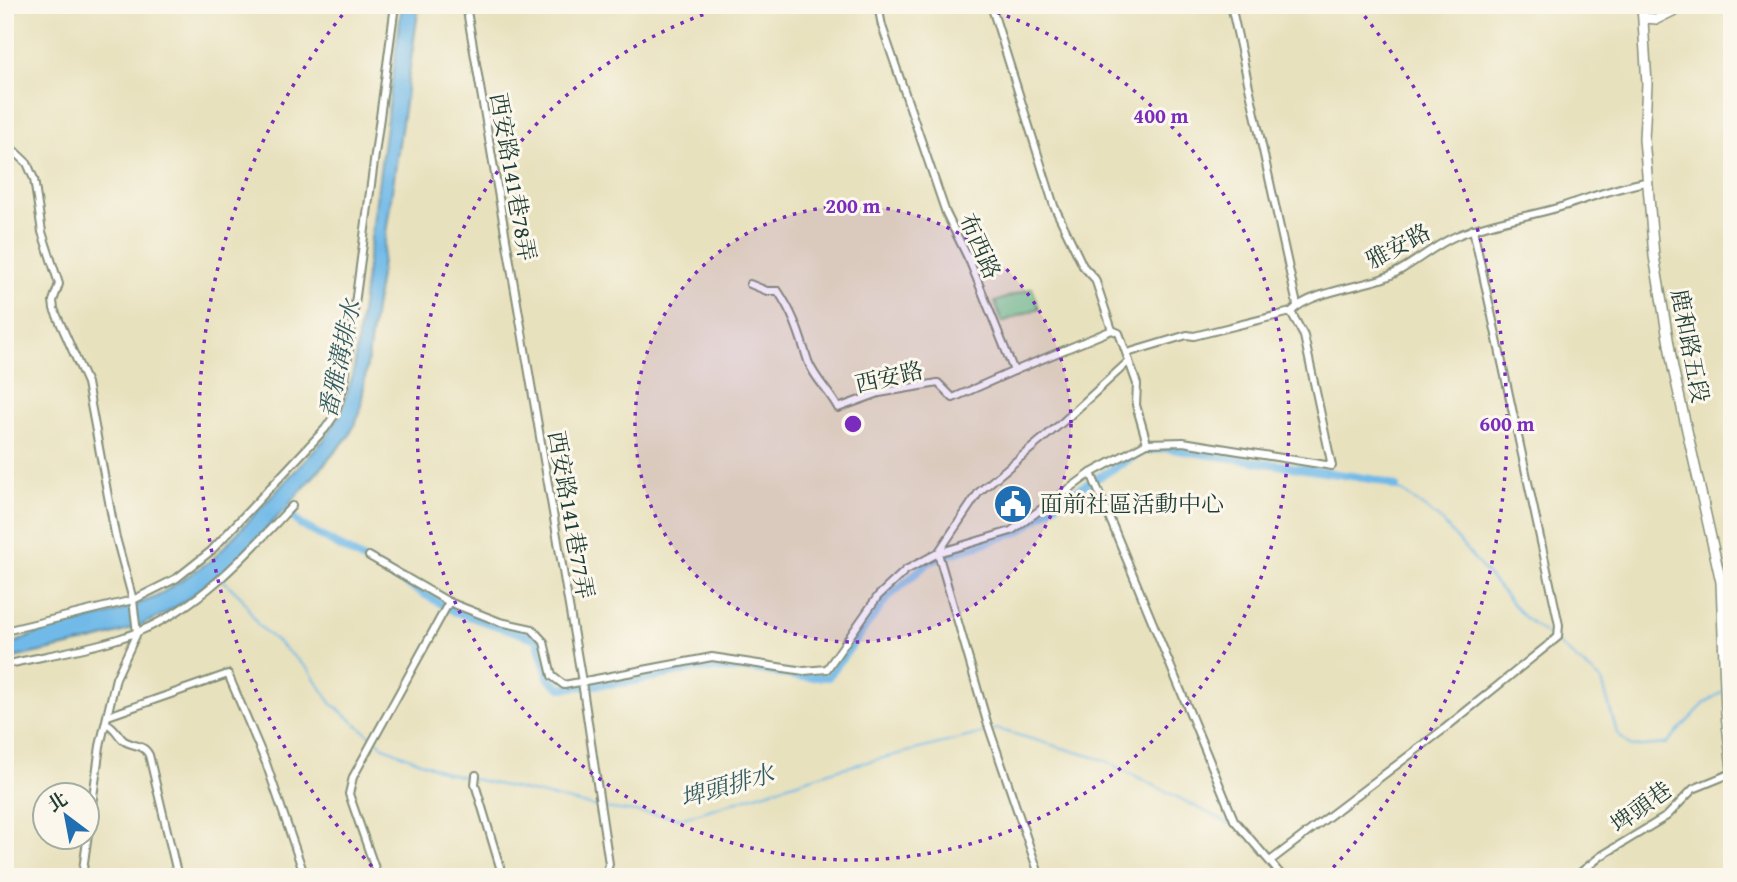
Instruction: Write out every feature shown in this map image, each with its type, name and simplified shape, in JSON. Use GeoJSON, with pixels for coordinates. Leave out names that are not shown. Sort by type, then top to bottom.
{"type":"FeatureCollection","features":[{"type":"Feature","properties":{"kind":"main road","name":"鹿和路五段"},"geometry":{"type":"LineString","coordinates":[[1642,5],[1646,182],[1654,256],[1674,368],[1721,582],[1725,688],[1732,772]]}},
{"type":"Feature","properties":{"kind":"main road"},"geometry":{"type":"LineString","coordinates":[[1644,18],[1657,19],[1685,5]]}},
{"type":"Feature","properties":{"kind":"street"},"geometry":{"type":"LineString","coordinates":[[5,631],[133,600],[177,578],[211,551],[334,416],[344,386],[395,5]]}},
{"type":"Feature","properties":{"kind":"street","name":"西安路141巷78弄"},"geometry":{"type":"LineString","coordinates":[[466,5],[526,354]]}},
{"type":"Feature","properties":{"kind":"street","name":"布西路"},"geometry":{"type":"LineString","coordinates":[[878,5],[882,26],[946,213],[970,262],[1014,371]]}},
{"type":"Feature","properties":{"kind":"street"},"geometry":{"type":"LineString","coordinates":[[991,5],[1054,206],[1083,266],[1095,279],[1112,330]]}},
{"type":"Feature","properties":{"kind":"street"},"geometry":{"type":"LineString","coordinates":[[1127,353],[1187,335],[1194,336],[1292,312],[1297,305],[1231,5]]}},
{"type":"Feature","properties":{"kind":"street"},"geometry":{"type":"LineString","coordinates":[[5,142],[27,163],[34,179],[42,232],[59,284],[53,301],[54,309],[87,383],[114,534],[133,600],[137,633],[116,678],[82,877]]}},
{"type":"Feature","properties":{"kind":"street","name":"雅安路"},"geometry":{"type":"LineString","coordinates":[[1297,305],[1384,278],[1452,238],[1473,229],[1564,206],[1614,187],[1646,182]]}},
{"type":"Feature","properties":{"kind":"street"},"geometry":{"type":"LineString","coordinates":[[1270,861],[1444,729],[1558,637],[1559,625],[1473,229]]}},
{"type":"Feature","properties":{"kind":"street","name":"西安路"},"geometry":{"type":"LineString","coordinates":[[750,284],[767,291],[778,291],[793,315],[807,349],[809,363],[838,408],[878,393],[937,383],[953,398],[1014,371]]}},
{"type":"Feature","properties":{"kind":"street"},"geometry":{"type":"LineString","coordinates":[[369,556],[448,606],[532,629],[544,642],[555,680],[564,685],[712,657],[804,671],[827,669],[878,596],[906,570],[938,553],[1011,531],[1091,473],[1147,443],[1183,442],[1332,466],[1304,337],[1292,312]]}},
{"type":"Feature","properties":{"kind":"street"},"geometry":{"type":"LineString","coordinates":[[1014,371],[1112,330],[1119,333],[1136,384],[1136,405],[1147,443]]}},
{"type":"Feature","properties":{"kind":"street","name":"西安路141巷77弄"},"geometry":{"type":"LineString","coordinates":[[526,354],[602,813],[609,864],[605,877]]}},
{"type":"Feature","properties":{"kind":"street"},"geometry":{"type":"LineString","coordinates":[[938,553],[979,492],[1064,421],[1129,361]]}},
{"type":"Feature","properties":{"kind":"street"},"geometry":{"type":"LineString","coordinates":[[1091,473],[1234,820],[1283,877]]}},
{"type":"Feature","properties":{"kind":"street"},"geometry":{"type":"LineString","coordinates":[[5,665],[137,633],[158,623],[224,578],[292,506]]}},
{"type":"Feature","properties":{"kind":"street"},"geometry":{"type":"LineString","coordinates":[[938,553],[987,722],[1040,877]]}},
{"type":"Feature","properties":{"kind":"street"},"geometry":{"type":"LineString","coordinates":[[378,877],[349,794],[353,777],[448,606]]}},
{"type":"Feature","properties":{"kind":"street"},"geometry":{"type":"LineString","coordinates":[[107,719],[228,674],[266,763],[305,877]]}},
{"type":"Feature","properties":{"kind":"street"},"geometry":{"type":"LineString","coordinates":[[107,719],[124,740],[142,746],[149,755],[178,877]]}},
{"type":"Feature","properties":{"kind":"street","name":"埤頭巷"},"geometry":{"type":"LineString","coordinates":[[1575,877],[1601,856],[1667,816],[1693,789],[1732,772]]}},
{"type":"Feature","properties":{"kind":"street"},"geometry":{"type":"LineString","coordinates":[[476,775],[475,784],[503,877]]}},
{"type":"Feature","properties":{"kind":"green space"},"geometry":{"type":"Polygon","coordinates":[[[1032,288],[1039,308],[1002,322],[995,302],[1032,288]]]}},
{"type":"Feature","properties":{"kind":"water"},"geometry":{"type":"Polygon","coordinates":[[[402,5],[419,5],[360,413],[349,436],[240,556],[191,597],[164,614],[127,630],[87,642],[5,660],[5,647],[45,630],[109,615],[156,597],[213,559],[325,439],[341,413],[353,374],[402,5]]]}},
{"type":"Feature","properties":{"kind":"waterway"},"geometry":{"type":"LineString","coordinates":[[281,503],[300,524],[456,612],[537,639],[549,679],[561,688],[629,682],[693,669],[754,669],[801,677],[828,677],[887,598],[930,561],[1020,531],[1067,496],[1143,451],[1166,448],[1377,480],[1396,487]]}},
{"type":"Feature","properties":{"kind":"waterway"},"geometry":{"type":"LineString","coordinates":[[1396,487],[1440,519],[1522,615],[1552,639]]}},
{"type":"Feature","properties":{"kind":"waterway","name":"埤頭排水"},"geometry":{"type":"LineString","coordinates":[[223,580],[242,598],[258,625],[309,670],[331,703],[372,737]]}},
{"type":"Feature","properties":{"kind":"waterway"},"geometry":{"type":"LineString","coordinates":[[1556,642],[1602,681],[1617,733],[1631,747],[1666,744],[1705,703],[1722,692]]}},
{"type":"Feature","properties":{"kind":"waterway","name":"埤頭排水"},"geometry":{"type":"LineString","coordinates":[[992,731],[997,729],[1104,760],[1230,824]]}},
{"type":"Feature","properties":{"kind":"waterway","name":"埤頭排水"},"geometry":{"type":"LineString","coordinates":[[603,808],[683,818],[839,769],[987,732]]}},
{"type":"Feature","properties":{"kind":"waterway","name":"埤頭排水"},"geometry":{"type":"LineString","coordinates":[[376,740],[384,747],[447,773],[597,807]]}},
{"type":"Feature","properties":{"kind":"place","name":"面前社區活動中心"},"geometry":{"type":"Point","coordinates":[1013,504]}},
{"type":"Feature","properties":{"kind":"water label","name":"番雅溝排水"},"geometry":{"type":"Point","coordinates":[340,359]}}]}
